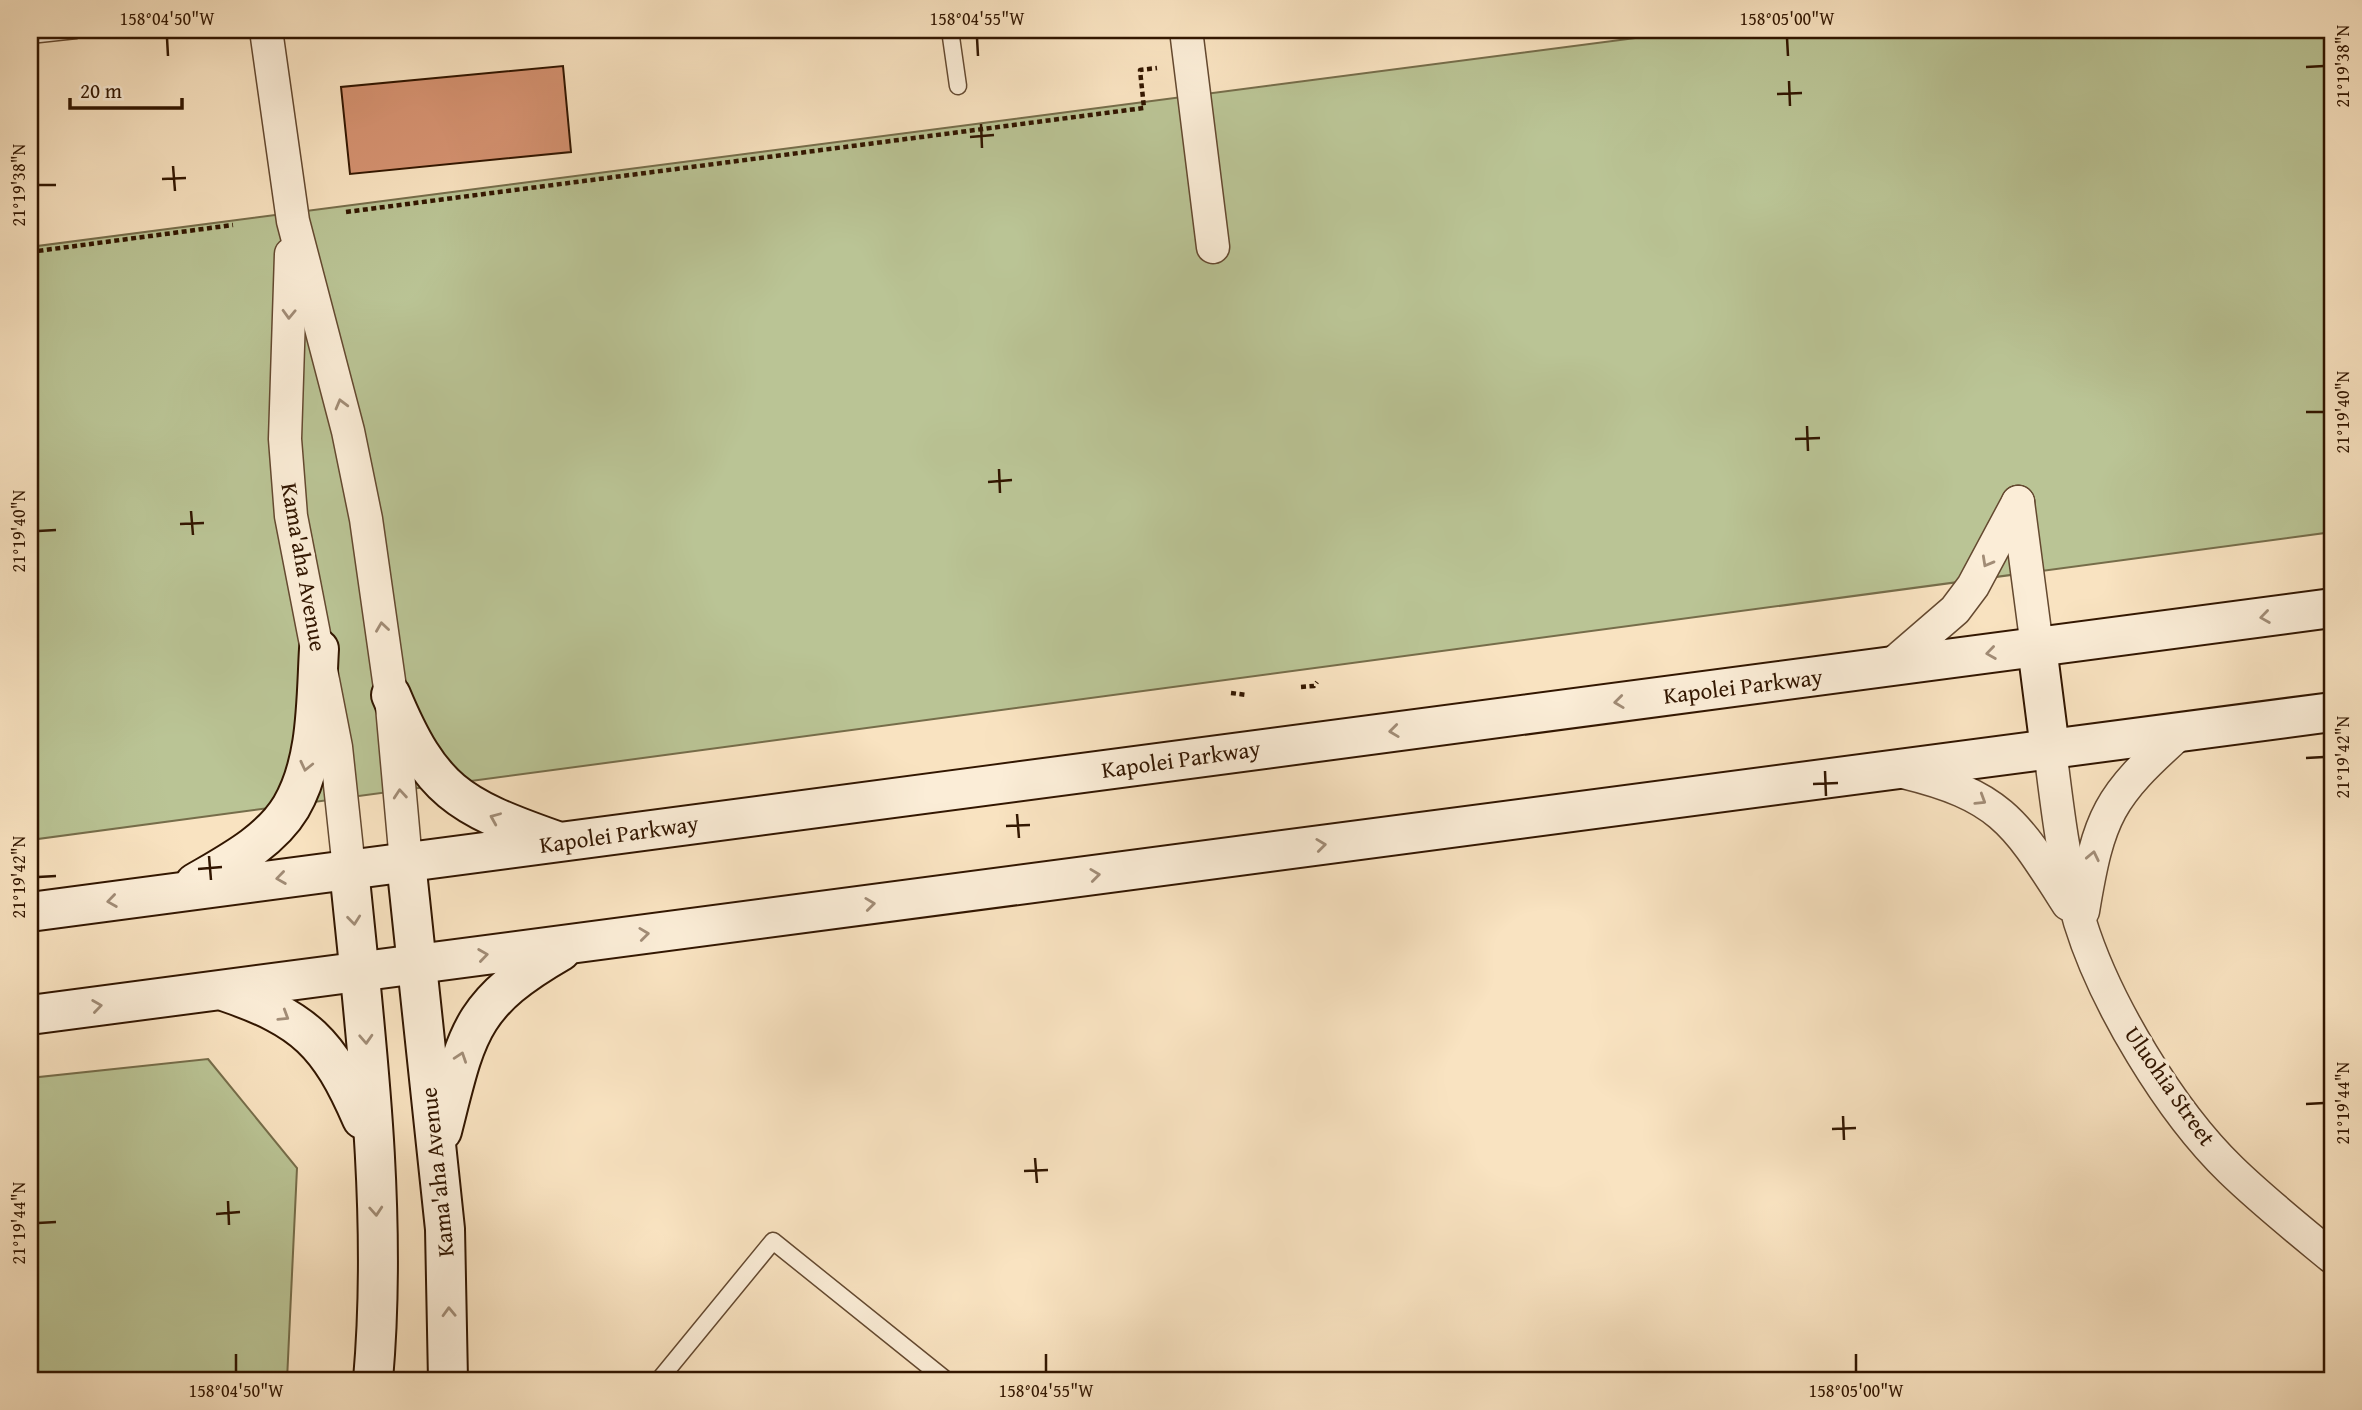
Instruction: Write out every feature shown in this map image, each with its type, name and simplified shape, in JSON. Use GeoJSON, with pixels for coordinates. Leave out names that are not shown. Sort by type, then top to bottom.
{"type":"FeatureCollection","features":[{"type":"Feature","properties":{"kind":"main road","name":"Kapolei Parkway"},"geometry":{"type":"LineString","coordinates":[[30,912],[2332,608]]}},
{"type":"Feature","properties":{"kind":"main road"},"geometry":{"type":"LineString","coordinates":[[2037,647],[2050,749]]}},
{"type":"Feature","properties":{"kind":"main road"},"geometry":{"type":"LineString","coordinates":[[180,892],[241,856],[271,831],[291,807],[304,774],[314,725],[319,649]]}},
{"type":"Feature","properties":{"kind":"main road"},"geometry":{"type":"LineString","coordinates":[[391,695],[415,748],[445,788],[495,819],[559,841]]}},
{"type":"Feature","properties":{"kind":"main road"},"geometry":{"type":"LineString","coordinates":[[30,1015],[2332,712]]}},
{"type":"Feature","properties":{"kind":"main road","name":"Kama'aha Avenue"},"geometry":{"type":"LineString","coordinates":[[406,862],[426,1075],[438,1147],[446,1255],[449,1380]]}},
{"type":"Feature","properties":{"kind":"main road"},"geometry":{"type":"LineString","coordinates":[[349,869],[359,971],[378,1247],[373,1380]]}},
{"type":"Feature","properties":{"kind":"main road"},"geometry":{"type":"LineString","coordinates":[[438,1147],[461,1056],[475,1025],[495,997],[522,974],[576,943]]}},
{"type":"Feature","properties":{"kind":"main road"},"geometry":{"type":"LineString","coordinates":[[221,990],[274,1010],[323,1046],[344,1077],[372,1143]]}},
{"type":"Feature","properties":{"kind":"street","name":"Kama'aha Avenue"},"geometry":{"type":"LineString","coordinates":[[266,30],[293,221],[348,431],[366,519],[391,695],[406,862]]}},
{"type":"Feature","properties":{"kind":"street"},"geometry":{"type":"LineString","coordinates":[[1186,30],[1213,247]]}},
{"type":"Feature","properties":{"kind":"street","name":"Kama'aha Avenue"},"geometry":{"type":"LineString","coordinates":[[293,221],[285,439],[291,516],[336,747],[349,869]]}},
{"type":"Feature","properties":{"kind":"street"},"geometry":{"type":"LineString","coordinates":[[1889,667],[1955,610],[1984,568],[2018,502],[2037,647]]}},
{"type":"Feature","properties":{"kind":"street"},"geometry":{"type":"LineString","coordinates":[[2081,923],[2103,822],[2118,795],[2135,774],[2182,732]]}},
{"type":"Feature","properties":{"kind":"street","name":"Uluohia Street"},"geometry":{"type":"LineString","coordinates":[[2050,749],[2063,851],[2081,923],[2104,982],[2141,1052],[2189,1120],[2229,1168],[2332,1257]]}},
{"type":"Feature","properties":{"kind":"street"},"geometry":{"type":"LineString","coordinates":[[1894,770],[1949,783],[1980,798],[2008,818],[2031,846],[2081,923]]}},
{"type":"Feature","properties":{"kind":"lane"},"geometry":{"type":"LineString","coordinates":[[30,36],[76,30]]}},
{"type":"Feature","properties":{"kind":"lane"},"geometry":{"type":"LineString","coordinates":[[950,30],[958,86]]}},
{"type":"Feature","properties":{"kind":"lane"},"geometry":{"type":"LineString","coordinates":[[659,1380],[773,1241],[946,1380]]}},
{"type":"Feature","properties":{"kind":"path"},"geometry":{"type":"LineString","coordinates":[[346,212],[1144,108],[1140,70],[1158,68]]}},
{"type":"Feature","properties":{"kind":"path"},"geometry":{"type":"LineString","coordinates":[[30,252],[233,225]]}},
{"type":"Feature","properties":{"kind":"path"},"geometry":{"type":"LineString","coordinates":[[1301,687],[1317,682]]}},
{"type":"Feature","properties":{"kind":"path"},"geometry":{"type":"LineString","coordinates":[[1231,693],[1247,695]]}},
{"type":"Feature","properties":{"kind":"green space"},"geometry":{"type":"Polygon","coordinates":[[[1697,30],[2332,30],[2332,532],[30,840],[30,247],[1697,30]]]}},
{"type":"Feature","properties":{"kind":"green space"},"geometry":{"type":"Polygon","coordinates":[[[208,1059],[297,1168],[287,1380],[30,1380],[30,1078],[208,1059]]]}},
{"type":"Feature","properties":{"kind":"building"},"geometry":{"type":"Polygon","coordinates":[[[563,66],[571,152],[350,174],[341,87],[563,66]]]}}]}
